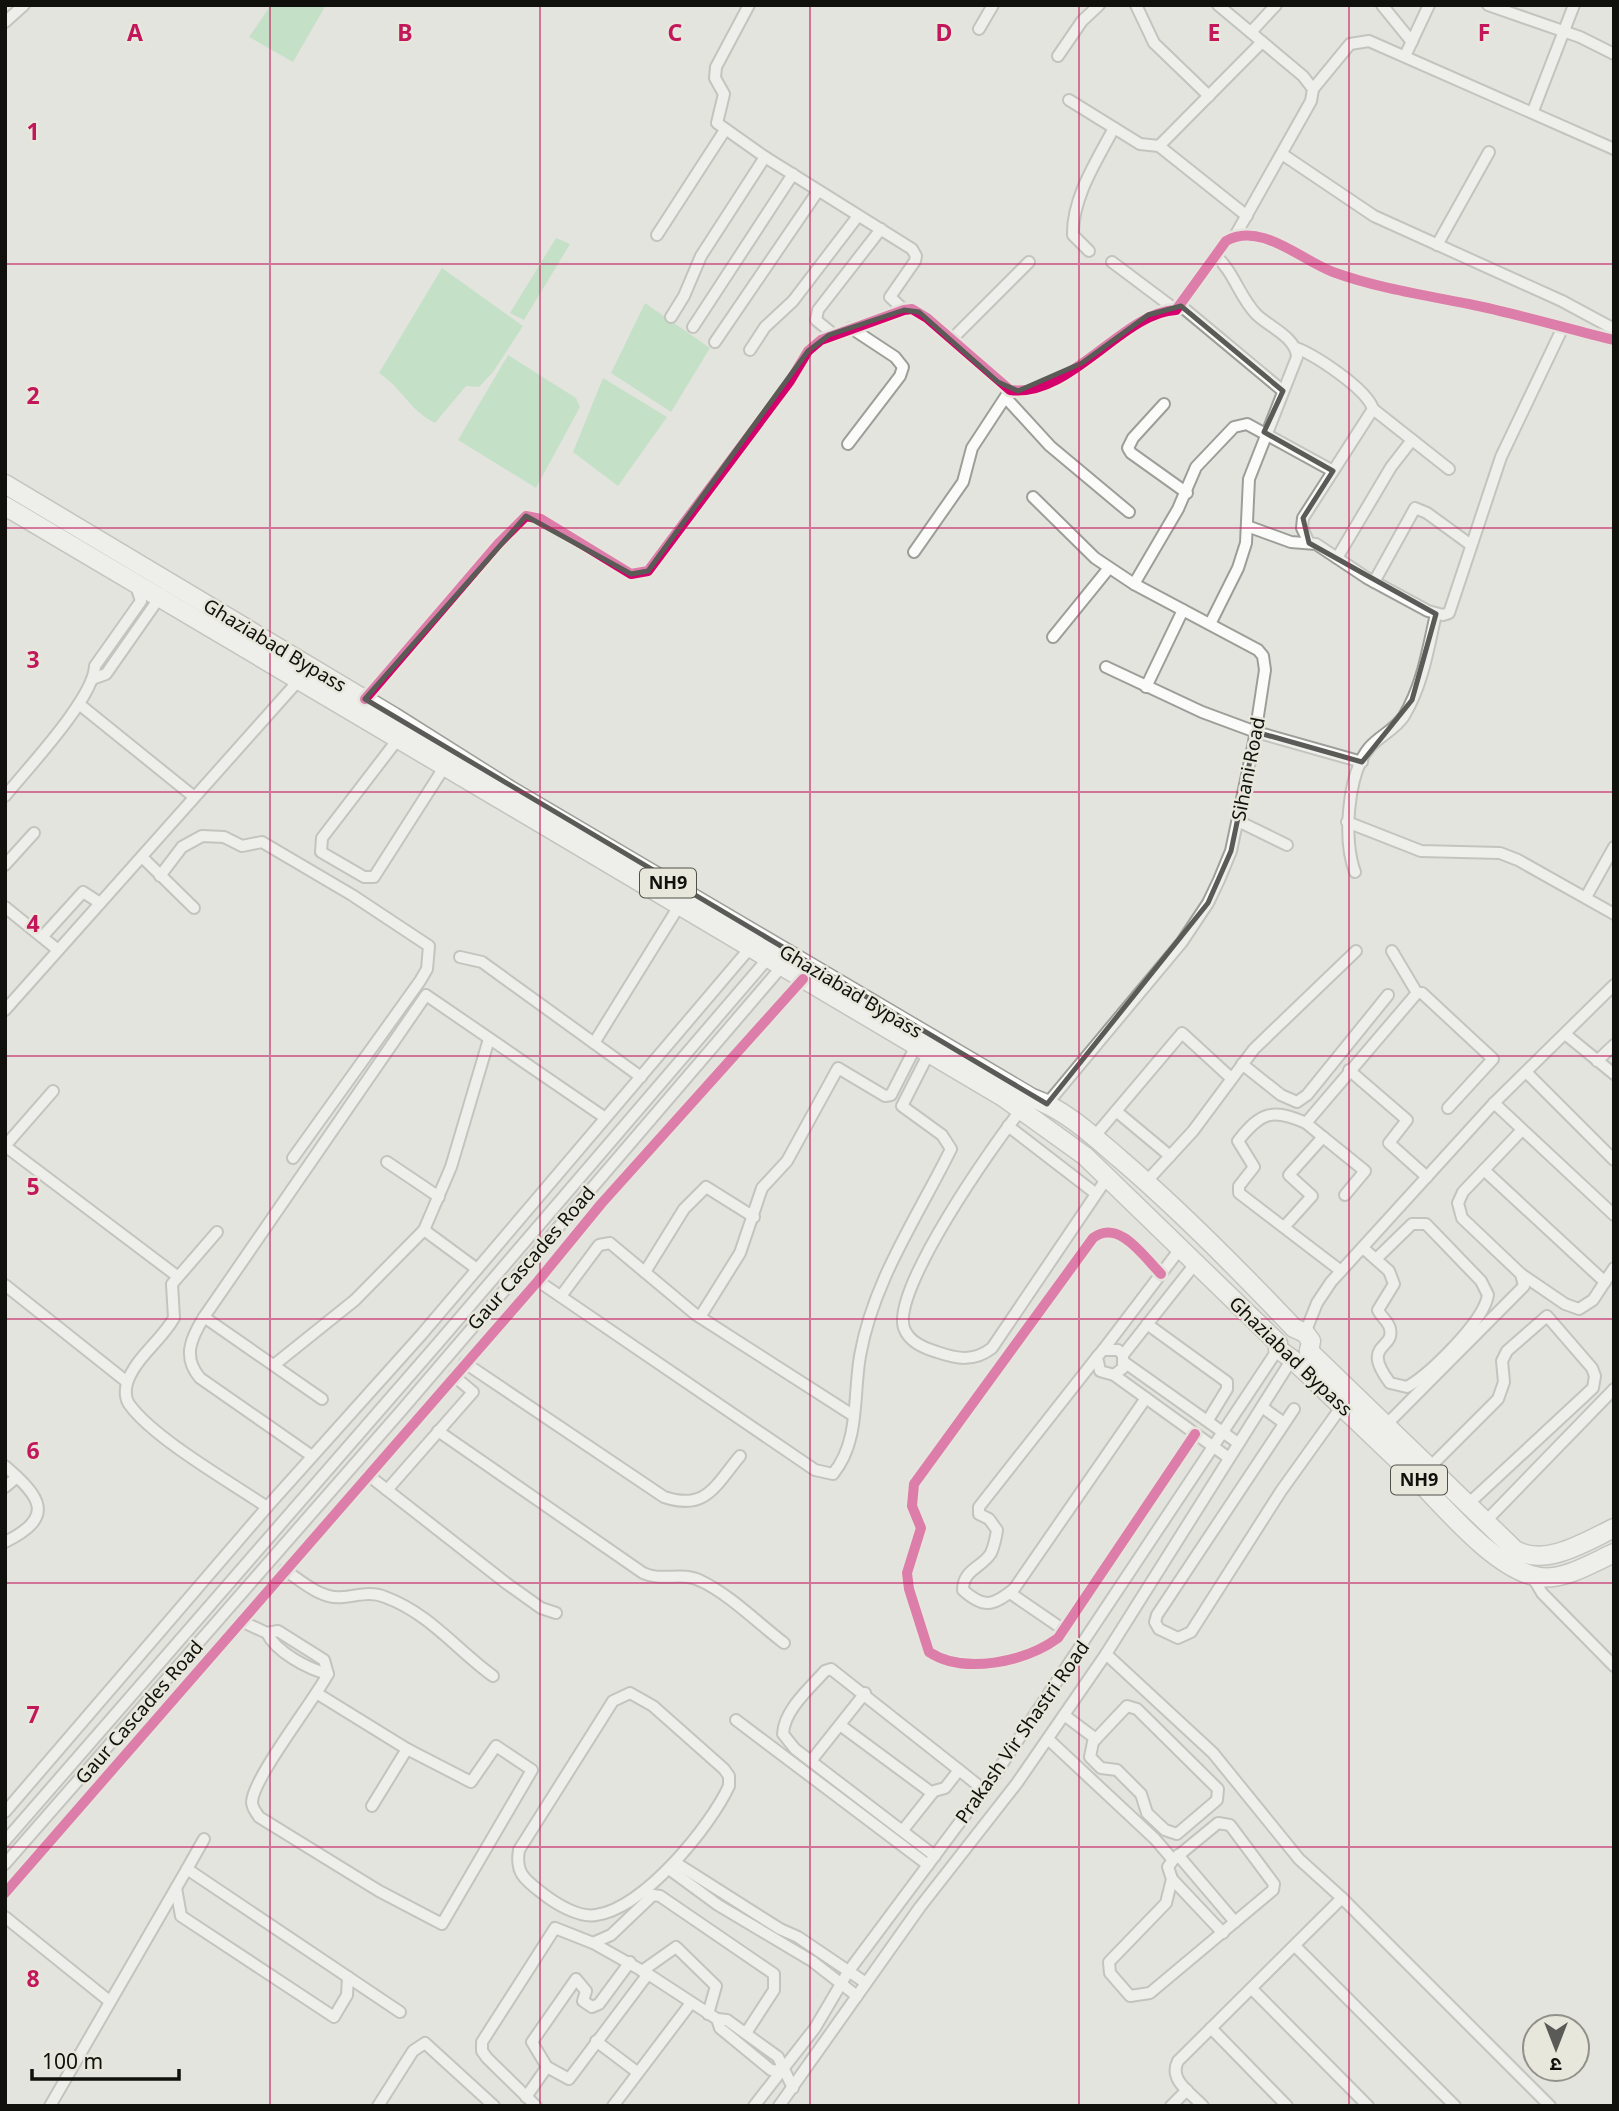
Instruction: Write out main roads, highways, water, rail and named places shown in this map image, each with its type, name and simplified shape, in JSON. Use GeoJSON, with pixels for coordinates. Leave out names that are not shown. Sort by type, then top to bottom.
{"type":"FeatureCollection","features":[{"type":"Feature","properties":{"kind":"highway"},"geometry":{"type":"LineString","coordinates":[[6,506],[11,487]]}},
{"type":"Feature","properties":{"kind":"highway","name":"Ghaziabad Bypass"},"geometry":{"type":"LineString","coordinates":[[11,487],[299,680],[750,948],[779,957],[803,979],[1021,1110],[1084,1156],[1487,1548],[1532,1576],[1557,1577],[1614,1553]]}},
{"type":"Feature","properties":{"kind":"highway","name":"Ghaziabad Bypass"},"geometry":{"type":"LineString","coordinates":[[6,506],[135,583],[165,590],[365,699],[779,957],[1047,1104],[1094,1137],[1238,1269],[1385,1426],[1515,1550],[1533,1558],[1569,1549],[1614,1528]]}},
{"type":"Feature","properties":{"kind":"highway"},"geometry":{"type":"LineString","coordinates":[[1286,1330],[1303,1337],[1305,1357],[1283,1351],[1286,1330]]}}]}
